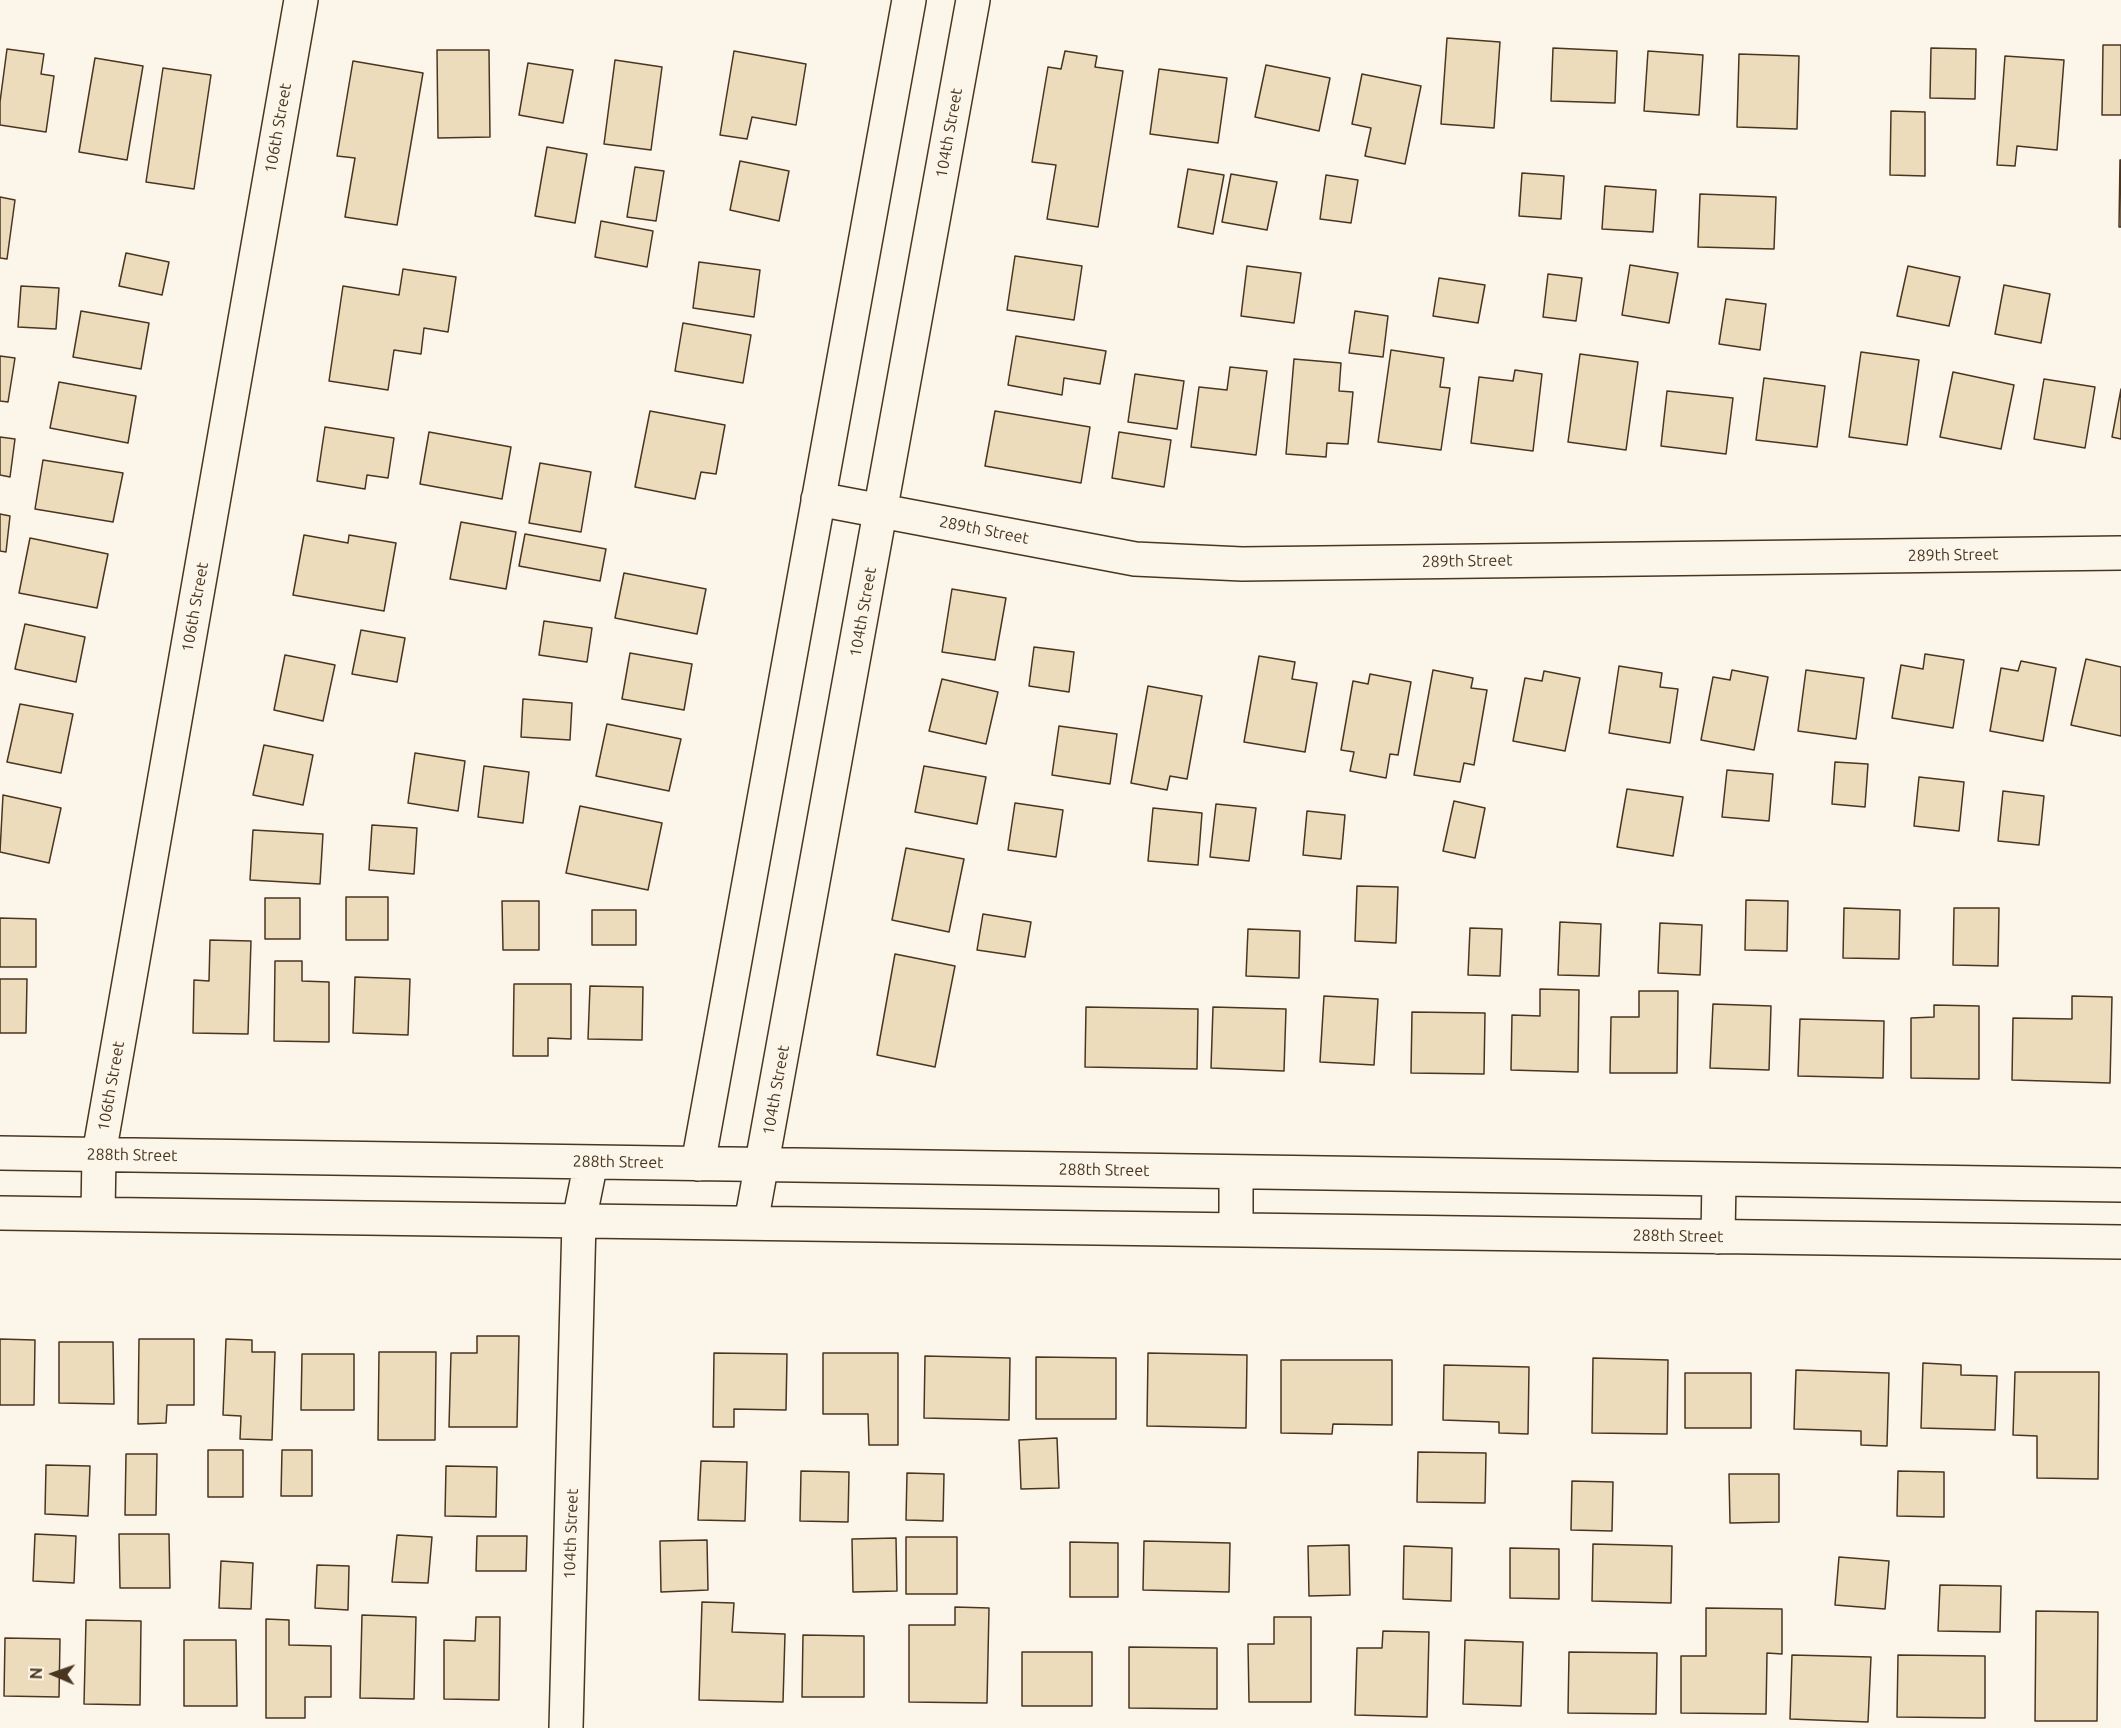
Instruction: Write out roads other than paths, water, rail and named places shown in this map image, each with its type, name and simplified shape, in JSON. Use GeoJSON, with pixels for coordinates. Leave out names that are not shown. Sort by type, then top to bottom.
{"type":"FeatureCollection","features":[{"type":"Feature","properties":{"kind":"street","name":"106th Street"},"geometry":{"type":"LineString","coordinates":[[98,1214],[99,1154],[301,0]]}},
{"type":"Feature","properties":{"kind":"street"},"geometry":{"type":"LineString","coordinates":[[698,1164],[909,0]]}},
{"type":"Feature","properties":{"kind":"street","name":"104th Street"},"geometry":{"type":"LineString","coordinates":[[751,1223],[973,0]]}},
{"type":"Feature","properties":{"kind":"street","name":"289th Street"},"geometry":{"type":"LineString","coordinates":[[818,499],[1135,559],[1242,564],[2121,553]]}},
{"type":"Feature","properties":{"kind":"street","name":"288th Street"},"geometry":{"type":"LineString","coordinates":[[0,1153],[2121,1185]]}},
{"type":"Feature","properties":{"kind":"street","name":"104th Street"},"geometry":{"type":"LineString","coordinates":[[566,1728],[579,1221],[591,1162]]}},
{"type":"Feature","properties":{"kind":"street"},"geometry":{"type":"LineString","coordinates":[[1236,1172],[1236,1230]]}},
{"type":"Feature","properties":{"kind":"street"},"geometry":{"type":"LineString","coordinates":[[1718,1237],[1719,1179]]}},
{"type":"Feature","properties":{"kind":"street","name":"288th Street"},"geometry":{"type":"LineString","coordinates":[[0,1213],[2121,1242]]}}]}
